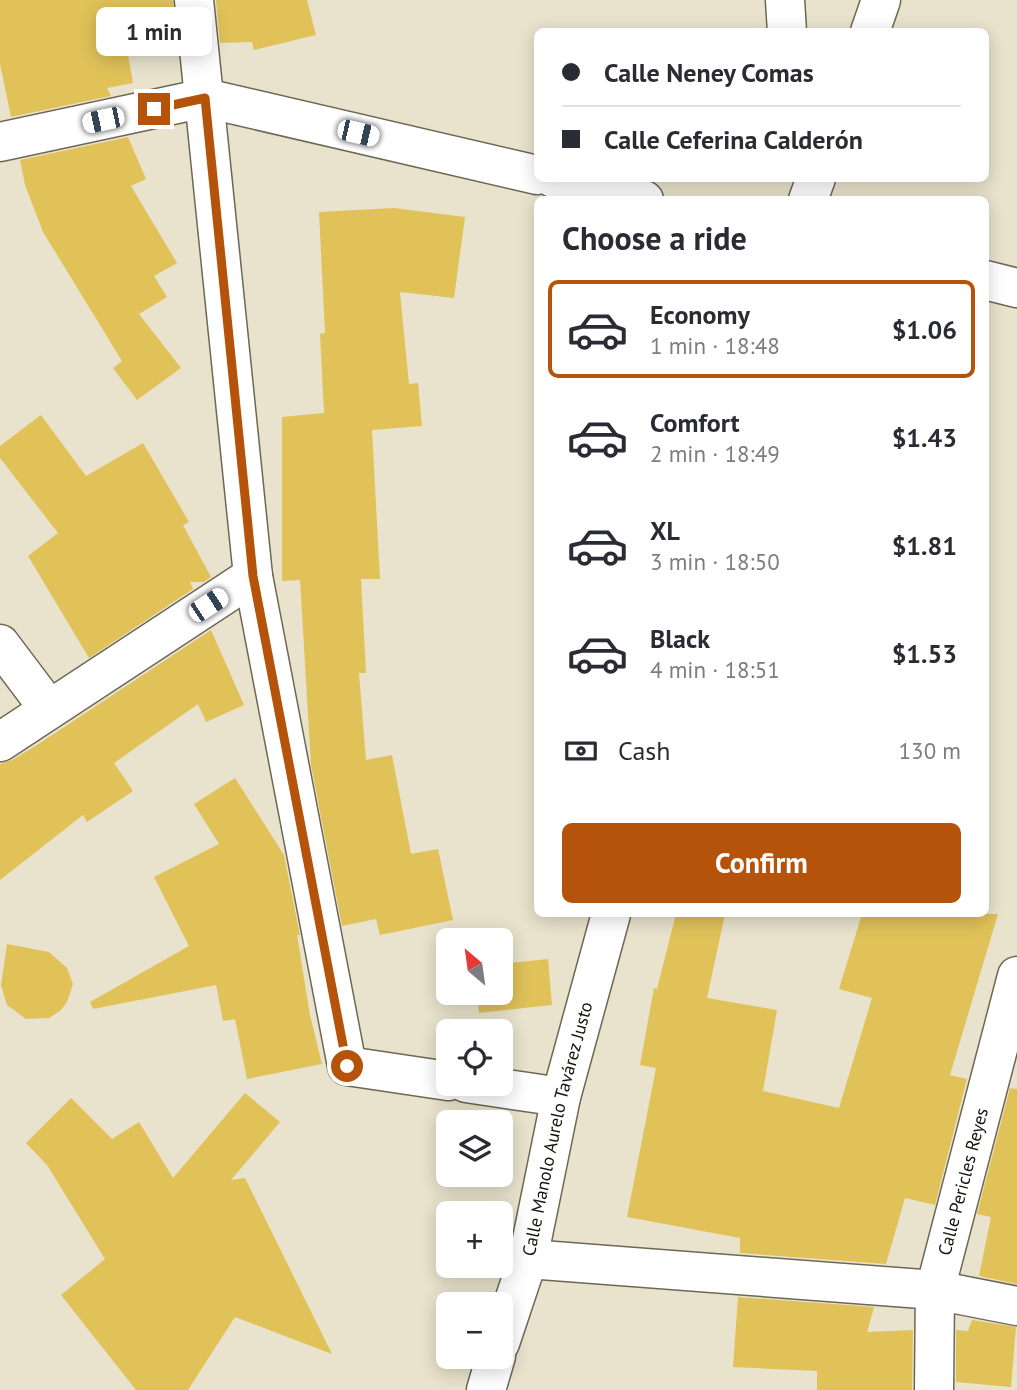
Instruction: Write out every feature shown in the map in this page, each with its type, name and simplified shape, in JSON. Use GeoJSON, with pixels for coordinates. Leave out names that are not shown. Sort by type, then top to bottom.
{"type":"FeatureCollection","features":[{"type":"Feature","properties":{"kind":"street"},"geometry":{"type":"LineString","coordinates":[[194,0],[253,576],[347,1066],[436,1079]]}},
{"type":"Feature","properties":{"kind":"street"},"geometry":{"type":"LineString","coordinates":[[785,0],[787,28]]}},
{"type":"Feature","properties":{"kind":"street"},"geometry":{"type":"LineString","coordinates":[[871,28],[881,0]]}},
{"type":"Feature","properties":{"kind":"street"},"geometry":{"type":"LineString","coordinates":[[0,142],[205,98],[534,174]]}},
{"type":"Feature","properties":{"kind":"street"},"geometry":{"type":"LineString","coordinates":[[570,182],[627,196]]}},
{"type":"Feature","properties":{"kind":"street"},"geometry":{"type":"LineString","coordinates":[[989,281],[1017,288]]}},
{"type":"Feature","properties":{"kind":"street"},"geometry":{"type":"LineString","coordinates":[[0,742],[253,576]]}},
{"type":"Feature","properties":{"kind":"street"},"geometry":{"type":"LineString","coordinates":[[0,644],[49,709]]}},
{"type":"Feature","properties":{"kind":"street","name":"Calle Manolo Aurelo Tavárez Justo"},"geometry":{"type":"LineString","coordinates":[[513,1303],[527,1259],[561,1097],[610,917]]}},
{"type":"Feature","properties":{"kind":"street","name":"Calle Pericles Reyes"},"geometry":{"type":"LineString","coordinates":[[934,1390],[935,1290],[1017,976]]}},
{"type":"Feature","properties":{"kind":"street"},"geometry":{"type":"LineString","coordinates":[[513,1090],[561,1097]]}},
{"type":"Feature","properties":{"kind":"street"},"geometry":{"type":"LineString","coordinates":[[527,1259],[935,1290],[1017,1306]]}},
{"type":"Feature","properties":{"kind":"street"},"geometry":{"type":"LineString","coordinates":[[486,1390],[492,1369]]}},
{"type":"Feature","properties":{"kind":"building"},"geometry":{"type":"Polygon","coordinates":[[[0,0],[173,0],[177,46],[127,49],[133,83],[107,88],[111,96],[11,117],[0,64],[0,0]]]}},
{"type":"Feature","properties":{"kind":"building"},"geometry":{"type":"Polygon","coordinates":[[[216,0],[307,0],[316,35],[254,50],[252,42],[220,43],[216,0]]]}},
{"type":"Feature","properties":{"kind":"building"},"geometry":{"type":"Polygon","coordinates":[[[128,137],[146,179],[131,186],[177,263],[154,276],[167,297],[139,314],[181,368],[137,400],[113,368],[122,361],[43,232],[25,185],[20,160],[128,137]]]}},
{"type":"Feature","properties":{"kind":"building"},"geometry":{"type":"Polygon","coordinates":[[[394,208],[465,217],[454,298],[400,292],[409,384],[418,383],[422,426],[372,430],[380,579],[361,579],[366,673],[359,673],[366,760],[392,755],[411,854],[438,849],[453,920],[380,935],[376,919],[342,926],[311,765],[300,580],[282,581],[282,417],[324,413],[320,334],[325,333],[319,212],[394,208]]]}},
{"type":"Feature","properties":{"kind":"building"},"geometry":{"type":"Polygon","coordinates":[[[41,415],[86,476],[143,443],[189,522],[183,525],[211,577],[204,582],[190,582],[193,589],[89,658],[28,556],[58,533],[0,458],[0,446],[41,415]]]}},
{"type":"Feature","properties":{"kind":"building"},"geometry":{"type":"Polygon","coordinates":[[[211,630],[244,705],[206,722],[198,704],[114,763],[133,791],[87,822],[83,815],[0,880],[0,764],[37,745],[211,630]]]}},
{"type":"Feature","properties":{"kind":"building"},"geometry":{"type":"Polygon","coordinates":[[[235,778],[284,855],[300,935],[297,935],[310,1015],[322,1064],[247,1079],[235,1019],[223,1021],[216,985],[93,1009],[90,1002],[189,946],[154,877],[219,844],[194,804],[235,778]]]}},
{"type":"Feature","properties":{"kind":"building"},"geometry":{"type":"Polygon","coordinates":[[[989,914],[998,914],[950,1075],[967,1079],[935,1205],[905,1198],[886,1264],[740,1253],[740,1238],[627,1217],[656,1068],[640,1065],[654,988],[657,989],[675,917],[724,917],[707,998],[777,1010],[763,1091],[839,1108],[872,998],[839,989],[861,917],[989,917],[989,914]]]}},
{"type":"Feature","properties":{"kind":"building"},"geometry":{"type":"Polygon","coordinates":[[[7,944],[49,952],[67,968],[73,984],[67,1002],[60,1011],[49,1018],[26,1019],[7,1005],[1,985],[7,944]]]}},
{"type":"Feature","properties":{"kind":"building"},"geometry":{"type":"Polygon","coordinates":[[[548,959],[552,1005],[479,1013],[478,1005],[513,1005],[513,963],[548,959]]]}},
{"type":"Feature","properties":{"kind":"building"},"geometry":{"type":"Polygon","coordinates":[[[1010,1088],[1017,1089],[1017,1284],[979,1276],[991,1217],[977,1214],[1010,1088]]]}},
{"type":"Feature","properties":{"kind":"building"},"geometry":{"type":"Polygon","coordinates":[[[245,1093],[280,1122],[231,1180],[245,1178],[332,1354],[235,1317],[188,1390],[136,1390],[61,1295],[105,1259],[47,1165],[26,1143],[71,1098],[112,1139],[139,1122],[173,1178],[245,1093]]]}},
{"type":"Feature","properties":{"kind":"building"},"geometry":{"type":"Polygon","coordinates":[[[738,1297],[874,1307],[867,1332],[913,1330],[912,1390],[817,1390],[817,1371],[733,1367],[738,1297]]]}},
{"type":"Feature","properties":{"kind":"building"},"geometry":{"type":"Polygon","coordinates":[[[972,1320],[1016,1327],[1011,1387],[956,1382],[956,1330],[968,1331],[972,1320]]]}},
{"type":"Feature","properties":{"kind":"route"},"geometry":{"type":"LineString","coordinates":[[154,109],[205,98],[253,576],[347,1066]]}}]}
